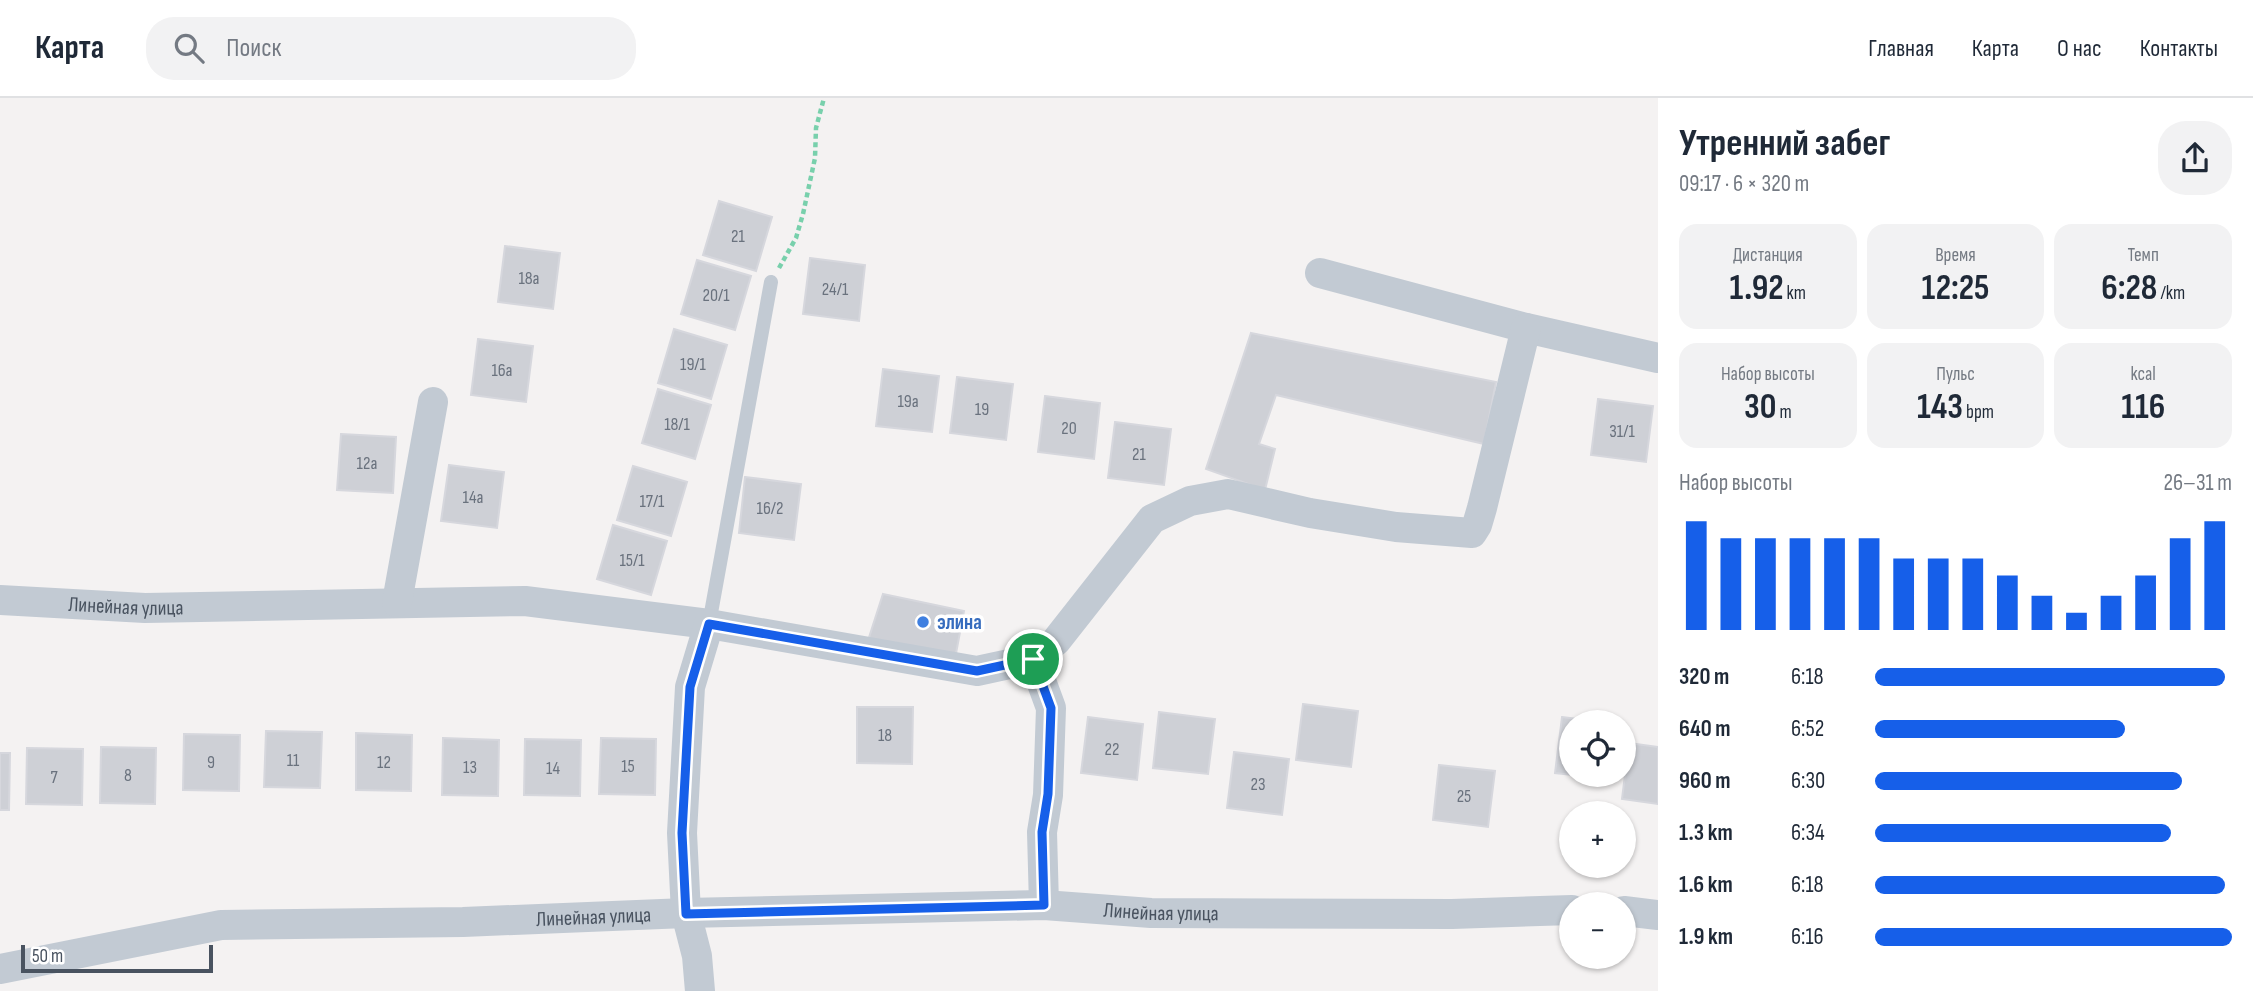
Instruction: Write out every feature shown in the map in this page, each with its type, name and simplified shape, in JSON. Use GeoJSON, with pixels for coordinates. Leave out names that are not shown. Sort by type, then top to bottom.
{"type":"FeatureCollection","features":[{"type":"Feature","properties":{"kind":"street"},"geometry":{"type":"LineString","coordinates":[[1320,273],[1527,328],[1658,358]]}},
{"type":"Feature","properties":{"kind":"street","name":"Линейная улица"},"geometry":{"type":"LineString","coordinates":[[0,600],[145,608],[525,601],[709,624],[977,671],[1033,659],[1056,641],[1153,519],[1190,501],[1228,494],[1310,513],[1396,527],[1472,534],[1482,508],[1527,328]]}},
{"type":"Feature","properties":{"kind":"street"},"geometry":{"type":"LineString","coordinates":[[397,602],[433,402]]}},
{"type":"Feature","properties":{"kind":"street"},"geometry":{"type":"LineString","coordinates":[[700,991],[696,956],[686,914],[682,833],[690,687],[709,624]]}},
{"type":"Feature","properties":{"kind":"street"},"geometry":{"type":"LineString","coordinates":[[1033,659],[1051,708],[1048,794],[1042,832],[1044,905]]}},
{"type":"Feature","properties":{"kind":"street","name":"Линейная улица"},"geometry":{"type":"LineString","coordinates":[[0,969],[222,925],[449,922],[1044,905],[1151,913],[1452,914],[1559,910]]}},
{"type":"Feature","properties":{"kind":"street"},"geometry":{"type":"LineString","coordinates":[[1636,913],[1658,915]]}},
{"type":"Feature","properties":{"kind":"lane"},"geometry":{"type":"LineString","coordinates":[[709,624],[771,282]]}},
{"type":"Feature","properties":{"kind":"path"},"geometry":{"type":"LineString","coordinates":[[771,282],[796,238],[803,214],[815,158],[816,128],[824,98]]}},
{"type":"Feature","properties":{"kind":"building"},"geometry":{"type":"Polygon","coordinates":[[[719,201],[772,217],[756,271],[703,255],[719,201]]]}},
{"type":"Feature","properties":{"kind":"building"},"geometry":{"type":"Polygon","coordinates":[[[505,246],[560,253],[553,309],[498,302],[505,246]]]}},
{"type":"Feature","properties":{"kind":"building"},"geometry":{"type":"Polygon","coordinates":[[[810,258],[865,265],[859,321],[803,314],[810,258]]]}},
{"type":"Feature","properties":{"kind":"building"},"geometry":{"type":"Polygon","coordinates":[[[697,260],[751,276],[735,330],[681,314],[697,260]]]}},
{"type":"Feature","properties":{"kind":"building"},"geometry":{"type":"Polygon","coordinates":[[[674,329],[727,345],[711,399],[658,383],[674,329]]]}},
{"type":"Feature","properties":{"kind":"building"},"geometry":{"type":"Polygon","coordinates":[[[1251,333],[1496,382],[1484,444],[1276,395],[1259,444],[1275,449],[1265,490],[1206,469],[1251,333]]]}},
{"type":"Feature","properties":{"kind":"building"},"geometry":{"type":"Polygon","coordinates":[[[478,339],[533,346],[526,402],[471,395],[478,339]]]}},
{"type":"Feature","properties":{"kind":"building"},"geometry":{"type":"Polygon","coordinates":[[[883,369],[939,376],[932,432],[876,426],[883,369]]]}},
{"type":"Feature","properties":{"kind":"building"},"geometry":{"type":"Polygon","coordinates":[[[957,377],[1013,384],[1006,440],[950,433],[957,377]]]}},
{"type":"Feature","properties":{"kind":"building"},"geometry":{"type":"Polygon","coordinates":[[[658,389],[711,405],[695,459],[642,443],[658,389]]]}},
{"type":"Feature","properties":{"kind":"building"},"geometry":{"type":"Polygon","coordinates":[[[1045,396],[1100,403],[1094,459],[1038,452],[1045,396]]]}},
{"type":"Feature","properties":{"kind":"building"},"geometry":{"type":"Polygon","coordinates":[[[1598,399],[1653,406],[1646,462],[1591,455],[1598,399]]]}},
{"type":"Feature","properties":{"kind":"building"},"geometry":{"type":"Polygon","coordinates":[[[1115,422],[1171,429],[1164,485],[1108,478],[1115,422]]]}},
{"type":"Feature","properties":{"kind":"building"},"geometry":{"type":"Polygon","coordinates":[[[341,434],[396,437],[393,493],[337,490],[341,434]]]}},
{"type":"Feature","properties":{"kind":"building"},"geometry":{"type":"Polygon","coordinates":[[[449,465],[504,472],[497,528],[441,521],[449,465]]]}},
{"type":"Feature","properties":{"kind":"building"},"geometry":{"type":"Polygon","coordinates":[[[633,466],[687,482],[671,536],[617,520],[633,466]]]}},
{"type":"Feature","properties":{"kind":"building"},"geometry":{"type":"Polygon","coordinates":[[[745,477],[801,484],[794,540],[739,533],[745,477]]]}},
{"type":"Feature","properties":{"kind":"building"},"geometry":{"type":"Polygon","coordinates":[[[613,525],[667,541],[651,595],[597,579],[613,525]]]}},
{"type":"Feature","properties":{"kind":"building"},"geometry":{"type":"Polygon","coordinates":[[[883,594],[964,611],[955,659],[865,650],[883,594]]]}},
{"type":"Feature","properties":{"kind":"building"},"geometry":{"type":"Polygon","coordinates":[[[1303,704],[1358,711],[1351,767],[1296,760],[1303,704]]]}},
{"type":"Feature","properties":{"kind":"building"},"geometry":{"type":"Polygon","coordinates":[[[857,707],[913,707],[912,764],[857,763],[857,707]]]}},
{"type":"Feature","properties":{"kind":"building"},"geometry":{"type":"Polygon","coordinates":[[[1159,712],[1215,719],[1208,774],[1153,768],[1159,712]]]}},
{"type":"Feature","properties":{"kind":"building"},"geometry":{"type":"Polygon","coordinates":[[[1088,717],[1143,724],[1137,780],[1081,773],[1088,717]]]}},
{"type":"Feature","properties":{"kind":"building"},"geometry":{"type":"Polygon","coordinates":[[[266,731],[322,732],[320,788],[264,787],[266,731]]]}},
{"type":"Feature","properties":{"kind":"building"},"geometry":{"type":"Polygon","coordinates":[[[356,733],[412,735],[411,791],[356,790],[356,733]]]}},
{"type":"Feature","properties":{"kind":"building"},"geometry":{"type":"Polygon","coordinates":[[[184,734],[240,735],[239,791],[183,790],[184,734]]]}},
{"type":"Feature","properties":{"kind":"building"},"geometry":{"type":"Polygon","coordinates":[[[443,738],[499,740],[498,796],[442,795],[443,738]]]}},
{"type":"Feature","properties":{"kind":"building"},"geometry":{"type":"Polygon","coordinates":[[[601,738],[656,739],[655,795],[599,794],[601,738]]]}},
{"type":"Feature","properties":{"kind":"building"},"geometry":{"type":"Polygon","coordinates":[[[525,739],[581,740],[580,796],[524,795],[525,739]]]}},
{"type":"Feature","properties":{"kind":"building"},"geometry":{"type":"Polygon","coordinates":[[[1559,741],[1559,773],[1555,773],[1559,741]]]}},
{"type":"Feature","properties":{"kind":"building"},"geometry":{"type":"Polygon","coordinates":[[[1636,744],[1658,747],[1658,804],[1622,799],[1624,787],[1636,787],[1636,744]]]}},
{"type":"Feature","properties":{"kind":"building"},"geometry":{"type":"Polygon","coordinates":[[[101,747],[156,748],[155,804],[100,803],[101,747]]]}},
{"type":"Feature","properties":{"kind":"building"},"geometry":{"type":"Polygon","coordinates":[[[27,748],[83,749],[82,805],[26,804],[27,748]]]}},
{"type":"Feature","properties":{"kind":"building"},"geometry":{"type":"Polygon","coordinates":[[[1234,752],[1289,759],[1282,815],[1227,808],[1234,752]]]}},
{"type":"Feature","properties":{"kind":"building"},"geometry":{"type":"Polygon","coordinates":[[[0,753],[10,753],[9,810],[0,810],[0,753]]]}},
{"type":"Feature","properties":{"kind":"building"},"geometry":{"type":"Polygon","coordinates":[[[1439,765],[1495,771],[1488,827],[1433,820],[1439,765]]]}},
{"type":"Feature","properties":{"kind":"place","name":"элина"},"geometry":{"type":"Point","coordinates":[923,622]}},
{"type":"Feature","properties":{"kind":"route"},"geometry":{"type":"LineString","coordinates":[[709,624],[977,671],[1033,659],[1051,708],[1048,794],[1042,832],[1044,905],[686,914],[682,833],[690,687],[709,624]]}}]}
